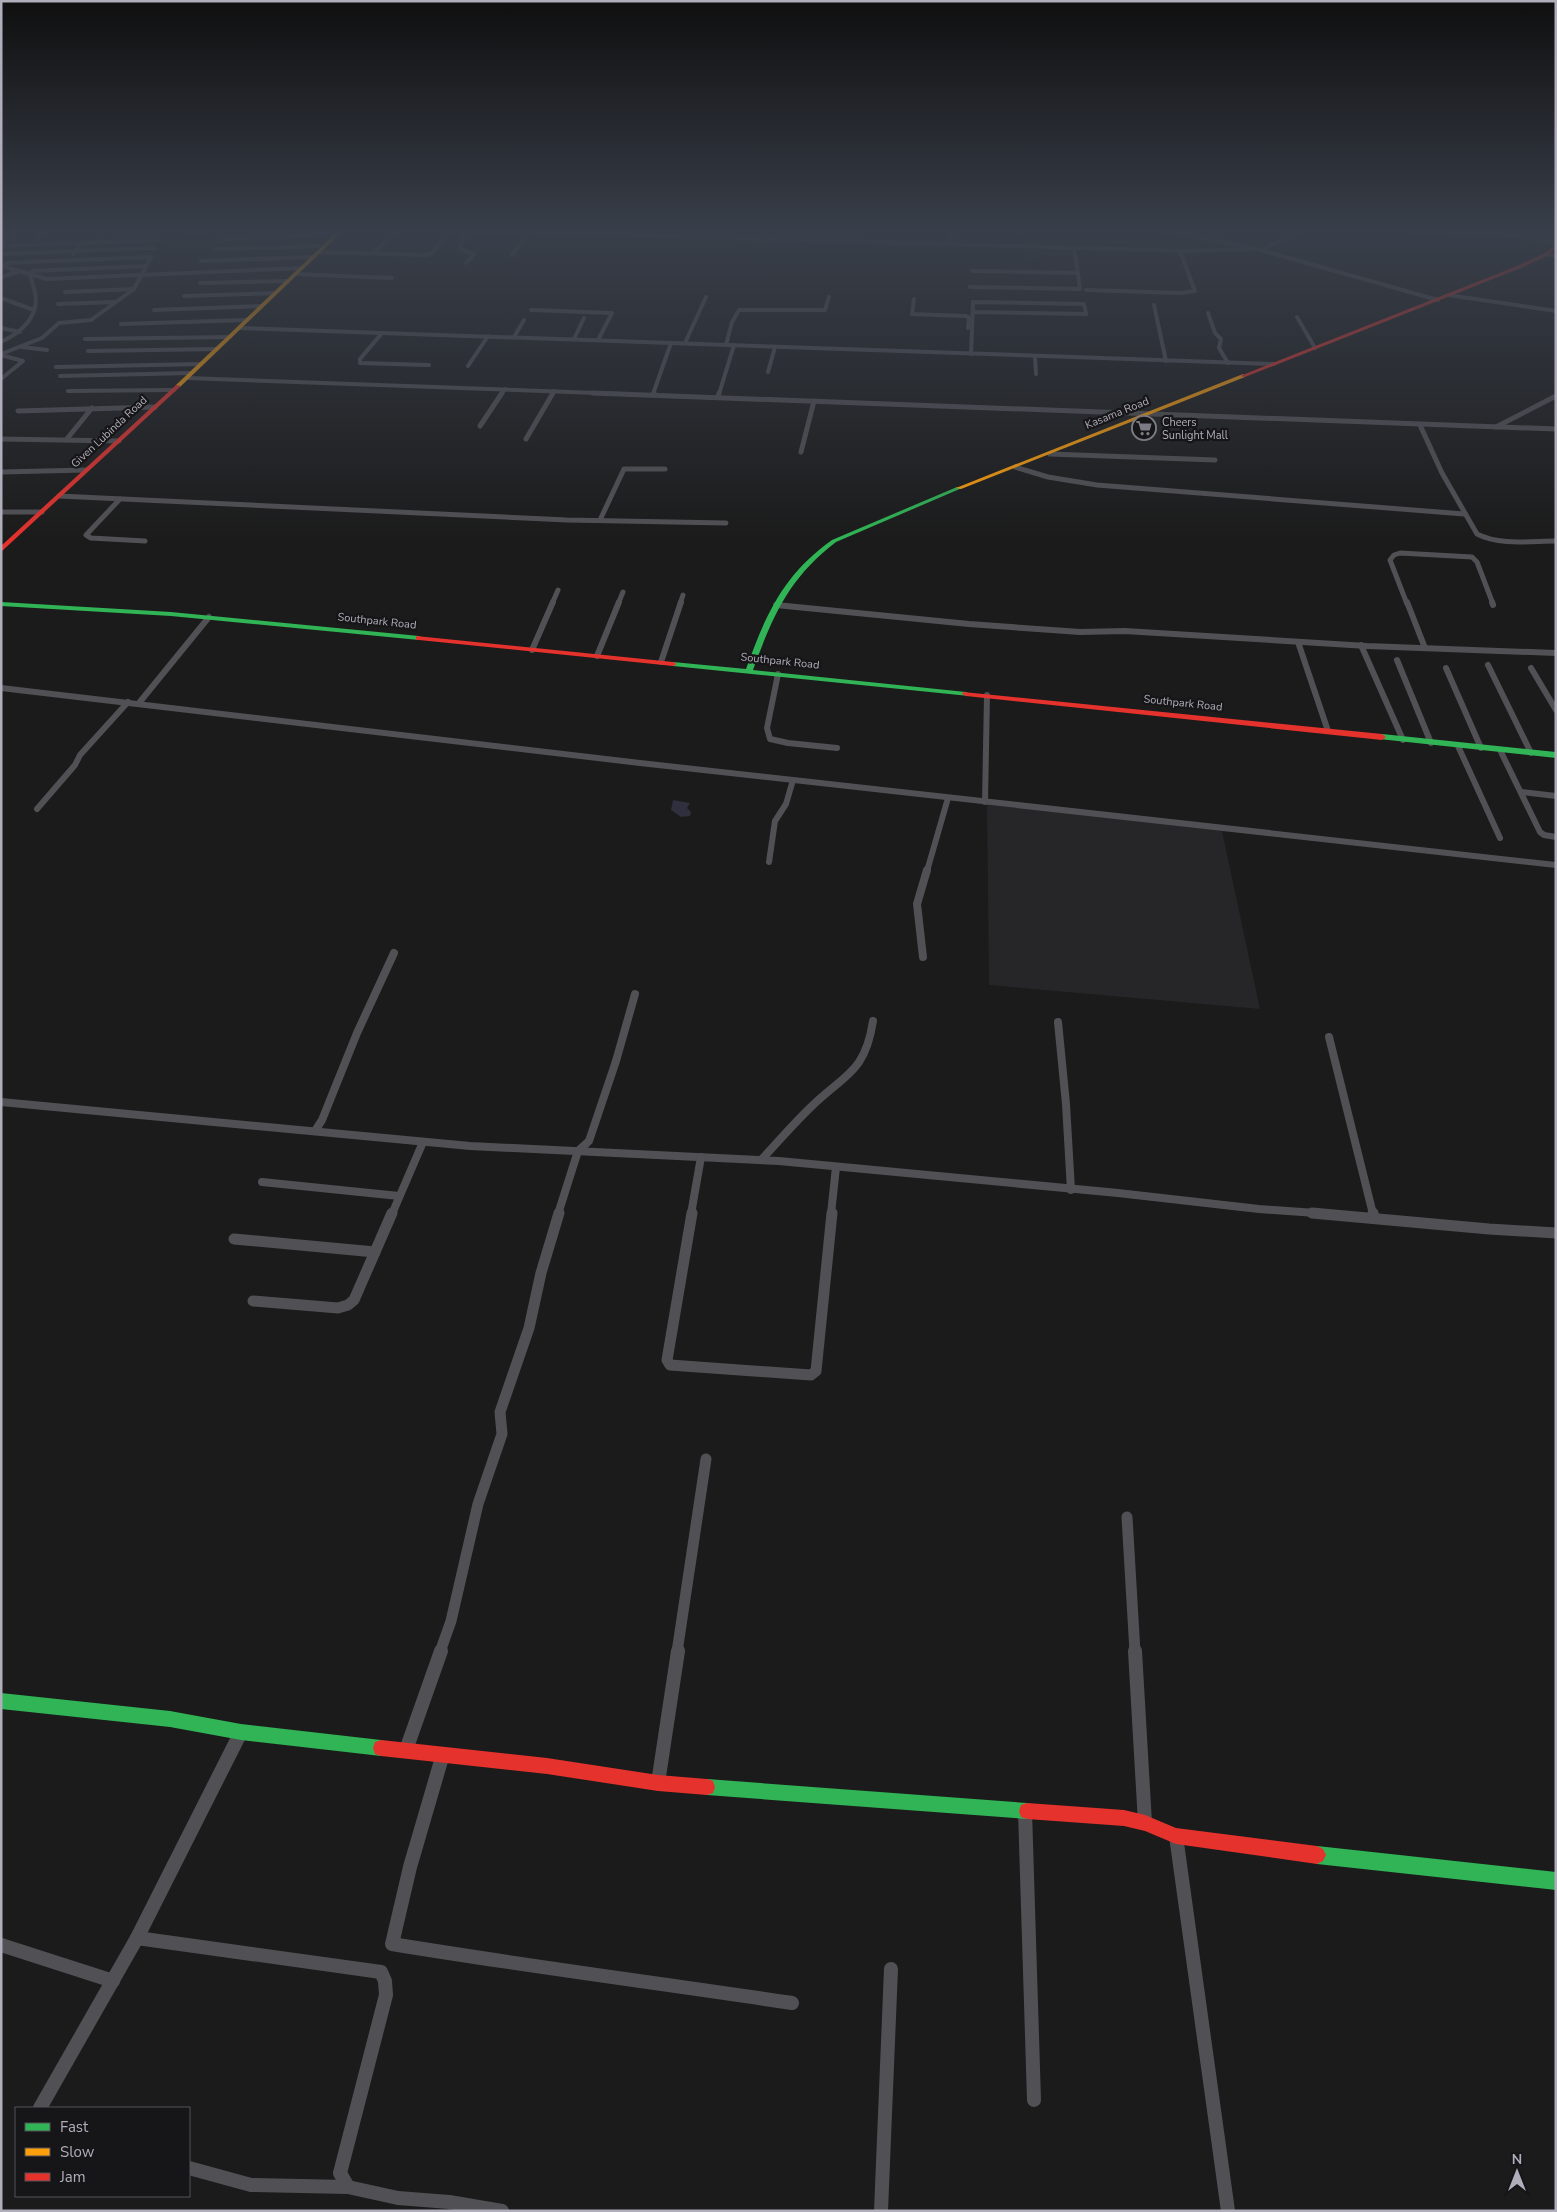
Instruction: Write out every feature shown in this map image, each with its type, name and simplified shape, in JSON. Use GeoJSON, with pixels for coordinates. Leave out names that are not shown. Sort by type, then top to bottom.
{"type":"FeatureCollection","features":[{"type":"Feature","properties":{"kind":"street"},"geometry":{"type":"LineString","coordinates":[[1,342],[18,333]]}},
{"type":"Feature","properties":{"kind":"street"},"geometry":{"type":"LineString","coordinates":[[1,354],[42,338],[47,333]]}},
{"type":"Feature","properties":{"kind":"street","name":"Given Lubinda Road"},"geometry":{"type":"LineString","coordinates":[[1,550],[234,333]]}},
{"type":"Feature","properties":{"kind":"street"},"geometry":{"type":"LineString","coordinates":[[382,333],[360,359],[360,363],[429,365]]}},
{"type":"Feature","properties":{"kind":"street"},"geometry":{"type":"LineString","coordinates":[[390,333],[1274,364]]}},
{"type":"Feature","properties":{"kind":"street"},"geometry":{"type":"LineString","coordinates":[[514,337],[516,333]]}},
{"type":"Feature","properties":{"kind":"street"},"geometry":{"type":"LineString","coordinates":[[574,340],[577,333]]}},
{"type":"Feature","properties":{"kind":"street"},"geometry":{"type":"LineString","coordinates":[[598,340],[602,333]]}},
{"type":"Feature","properties":{"kind":"street"},"geometry":{"type":"LineString","coordinates":[[685,343],[690,333]]}},
{"type":"Feature","properties":{"kind":"street"},"geometry":{"type":"LineString","coordinates":[[726,345],[729,333]]}},
{"type":"Feature","properties":{"kind":"street"},"geometry":{"type":"LineString","coordinates":[[968,333],[969,354]]}},
{"type":"Feature","properties":{"kind":"street"},"geometry":{"type":"LineString","coordinates":[[969,354],[971,333]]}},
{"type":"Feature","properties":{"kind":"street"},"geometry":{"type":"LineString","coordinates":[[1160,333],[1166,361]]}},
{"type":"Feature","properties":{"kind":"street"},"geometry":{"type":"LineString","coordinates":[[1215,333],[1221,339],[1219,348],[1228,363]]}},
{"type":"Feature","properties":{"kind":"street"},"geometry":{"type":"LineString","coordinates":[[1306,333],[1315,348]]}},
{"type":"Feature","properties":{"kind":"street","name":"Kasama Road"},"geometry":{"type":"LineString","coordinates":[[749,670],[763,632],[792,576],[808,558],[823,547],[849,533],[1353,333]]}},
{"type":"Feature","properties":{"kind":"street"},"geometry":{"type":"LineString","coordinates":[[468,366],[488,336]]}},
{"type":"Feature","properties":{"kind":"street"},"geometry":{"type":"LineString","coordinates":[[85,339],[230,337]]}},
{"type":"Feature","properties":{"kind":"street"},"geometry":{"type":"LineString","coordinates":[[653,395],[671,343]]}},
{"type":"Feature","properties":{"kind":"street"},"geometry":{"type":"LineString","coordinates":[[718,397],[734,345]]}},
{"type":"Feature","properties":{"kind":"street"},"geometry":{"type":"LineString","coordinates":[[21,347],[47,350]]}},
{"type":"Feature","properties":{"kind":"street"},"geometry":{"type":"LineString","coordinates":[[768,372],[775,347]]}},
{"type":"Feature","properties":{"kind":"street"},"geometry":{"type":"LineString","coordinates":[[88,351],[217,349]]}},
{"type":"Feature","properties":{"kind":"street"},"geometry":{"type":"LineString","coordinates":[[1,354],[24,361],[1,379]]}},
{"type":"Feature","properties":{"kind":"street"},"geometry":{"type":"LineString","coordinates":[[1035,356],[1036,374]]}},
{"type":"Feature","properties":{"kind":"street"},"geometry":{"type":"LineString","coordinates":[[56,367],[201,364]]}},
{"type":"Feature","properties":{"kind":"street"},"geometry":{"type":"LineString","coordinates":[[60,376],[189,376],[1556,430]]}},
{"type":"Feature","properties":{"kind":"street"},"geometry":{"type":"LineString","coordinates":[[480,426],[505,389]]}},
{"type":"Feature","properties":{"kind":"street"},"geometry":{"type":"LineString","coordinates":[[68,391],[174,390]]}},
{"type":"Feature","properties":{"kind":"street"},"geometry":{"type":"LineString","coordinates":[[526,439],[554,391]]}},
{"type":"Feature","properties":{"kind":"street"},"geometry":{"type":"LineString","coordinates":[[1496,427],[1556,396]]}},
{"type":"Feature","properties":{"kind":"street"},"geometry":{"type":"LineString","coordinates":[[801,452],[814,400]]}},
{"type":"Feature","properties":{"kind":"street"},"geometry":{"type":"LineString","coordinates":[[18,411],[155,407]]}},
{"type":"Feature","properties":{"kind":"street"},"geometry":{"type":"LineString","coordinates":[[66,440],[92,408]]}},
{"type":"Feature","properties":{"kind":"street"},"geometry":{"type":"LineString","coordinates":[[1420,425],[1464,514],[1477,534],[1484,538],[1556,541]]}},
{"type":"Feature","properties":{"kind":"street"},"geometry":{"type":"LineString","coordinates":[[1,440],[118,441]]}},
{"type":"Feature","properties":{"kind":"street"},"geometry":{"type":"LineString","coordinates":[[1050,454],[1216,460]]}},
{"type":"Feature","properties":{"kind":"street"},"geometry":{"type":"LineString","coordinates":[[1015,467],[1048,477],[1097,485],[1464,514]]}},
{"type":"Feature","properties":{"kind":"street"},"geometry":{"type":"LineString","coordinates":[[600,520],[624,469],[665,469]]}},
{"type":"Feature","properties":{"kind":"street"},"geometry":{"type":"LineString","coordinates":[[1,473],[85,472]]}},
{"type":"Feature","properties":{"kind":"street"},"geometry":{"type":"LineString","coordinates":[[59,496],[600,520],[726,522]]}},
{"type":"Feature","properties":{"kind":"street"},"geometry":{"type":"LineString","coordinates":[[120,499],[86,535],[91,538],[145,541]]}},
{"type":"Feature","properties":{"kind":"street"},"geometry":{"type":"LineString","coordinates":[[1,512],[42,512]]}},
{"type":"Feature","properties":{"kind":"street"},"geometry":{"type":"LineString","coordinates":[[1424,648],[1390,560],[1394,555],[1400,553],[1472,557],[1477,562],[1493,605]]}},
{"type":"Feature","properties":{"kind":"street"},"geometry":{"type":"LineString","coordinates":[[532,650],[558,590]]}},
{"type":"Feature","properties":{"kind":"street"},"geometry":{"type":"LineString","coordinates":[[596,656],[623,592]]}},
{"type":"Feature","properties":{"kind":"street"},"geometry":{"type":"LineString","coordinates":[[662,662],[683,595]]}},
{"type":"Feature","properties":{"kind":"street","name":"Southpark Road"},"geometry":{"type":"LineString","coordinates":[[1,604],[208,617],[749,670],[1556,755]]}},
{"type":"Feature","properties":{"kind":"street"},"geometry":{"type":"LineString","coordinates":[[776,605],[969,624],[1080,632],[1126,631],[1361,646],[1556,653]]}},
{"type":"Feature","properties":{"kind":"street"},"geometry":{"type":"LineString","coordinates":[[139,703],[208,617]]}},
{"type":"Feature","properties":{"kind":"street"},"geometry":{"type":"LineString","coordinates":[[1298,642],[1328,731]]}},
{"type":"Feature","properties":{"kind":"street"},"geometry":{"type":"LineString","coordinates":[[1361,646],[1404,740]]}},
{"type":"Feature","properties":{"kind":"street"},"geometry":{"type":"LineString","coordinates":[[1397,660],[1431,743]]}},
{"type":"Feature","properties":{"kind":"street"},"geometry":{"type":"LineString","coordinates":[[1488,665],[1531,753]]}},
{"type":"Feature","properties":{"kind":"street"},"geometry":{"type":"LineString","coordinates":[[1446,668],[1481,748]]}},
{"type":"Feature","properties":{"kind":"street"},"geometry":{"type":"LineString","coordinates":[[1531,668],[1556,710]]}},
{"type":"Feature","properties":{"kind":"street"},"geometry":{"type":"LineString","coordinates":[[778,674],[767,728],[770,739],[788,743],[837,748]]}},
{"type":"Feature","properties":{"kind":"street"},"geometry":{"type":"LineString","coordinates":[[1,688],[948,798],[1556,865]]}},
{"type":"Feature","properties":{"kind":"street"},"geometry":{"type":"LineString","coordinates":[[985,802],[987,695]]}},
{"type":"Feature","properties":{"kind":"street"},"geometry":{"type":"LineString","coordinates":[[38,809],[76,765],[80,755],[128,702]]}},
{"type":"Feature","properties":{"kind":"street"},"geometry":{"type":"LineString","coordinates":[[1458,746],[1500,838]]}},
{"type":"Feature","properties":{"kind":"street"},"geometry":{"type":"LineString","coordinates":[[1500,750],[1540,832],[1544,835],[1556,837]]}},
{"type":"Feature","properties":{"kind":"street"},"geometry":{"type":"LineString","coordinates":[[769,862],[775,821],[786,804],[793,780]]}},
{"type":"Feature","properties":{"kind":"street"},"geometry":{"type":"LineString","coordinates":[[1521,792],[1556,796]]}},
{"type":"Feature","properties":{"kind":"street"},"geometry":{"type":"LineString","coordinates":[[923,957],[916,904],[948,798]]}},
{"type":"Feature","properties":{"kind":"street"},"geometry":{"type":"LineString","coordinates":[[315,1131],[322,1120],[357,1033],[394,953]]}},
{"type":"Feature","properties":{"kind":"street"},"geometry":{"type":"LineString","coordinates":[[406,1750],[451,1622],[478,1504],[502,1434],[500,1412],[522,1351],[541,1273],[578,1151],[589,1141],[616,1061],[635,994]]}},
{"type":"Feature","properties":{"kind":"street"},"geometry":{"type":"LineString","coordinates":[[761,1160],[793,1123],[849,1076],[861,1062],[870,1041],[873,1021]]}},
{"type":"Feature","properties":{"kind":"street"},"geometry":{"type":"LineString","coordinates":[[1058,1022],[1066,1104],[1071,1190]]}},
{"type":"Feature","properties":{"kind":"street"},"geometry":{"type":"LineString","coordinates":[[1329,1037],[1374,1217]]}},
{"type":"Feature","properties":{"kind":"street"},"geometry":{"type":"LineString","coordinates":[[1,1102],[423,1142],[761,1160],[1258,1209],[1556,1233]]}},
{"type":"Feature","properties":{"kind":"street"},"geometry":{"type":"LineString","coordinates":[[252,1301],[338,1308],[348,1305],[354,1300],[423,1142]]}},
{"type":"Feature","properties":{"kind":"street"},"geometry":{"type":"LineString","coordinates":[[701,1157],[667,1360],[670,1365],[811,1375],[816,1371],[836,1167]]}},
{"type":"Feature","properties":{"kind":"street"},"geometry":{"type":"LineString","coordinates":[[262,1182],[399,1196]]}},
{"type":"Feature","properties":{"kind":"street"},"geometry":{"type":"LineString","coordinates":[[234,1239],[375,1252]]}},
{"type":"Feature","properties":{"kind":"street"},"geometry":{"type":"LineString","coordinates":[[658,1783],[706,1459]]}},
{"type":"Feature","properties":{"kind":"street"},"geometry":{"type":"LineString","coordinates":[[1127,1517],[1145,1824]]}},
{"type":"Feature","properties":{"kind":"street"},"geometry":{"type":"LineString","coordinates":[[1,1701],[170,1719],[241,1732],[547,1766],[658,1783],[1124,1818],[1176,1836],[1257,1848],[1556,1881]]}},
{"type":"Feature","properties":{"kind":"street"},"geometry":{"type":"LineString","coordinates":[[41,2107],[137,1938],[241,1732]]}},
{"type":"Feature","properties":{"kind":"street"},"geometry":{"type":"LineString","coordinates":[[442,1754],[410,1866],[392,1944],[524,1966],[652,1982],[792,2003]]}},
{"type":"Feature","properties":{"kind":"street"},"geometry":{"type":"LineString","coordinates":[[1025,1811],[1034,2100]]}},
{"type":"Feature","properties":{"kind":"street"},"geometry":{"type":"LineString","coordinates":[[1176,1836],[1228,2211]]}},
{"type":"Feature","properties":{"kind":"street"},"geometry":{"type":"LineString","coordinates":[[137,1938],[380,1972],[385,1981],[386,1995],[340,2172],[348,2187]]}},
{"type":"Feature","properties":{"kind":"street"},"geometry":{"type":"LineString","coordinates":[[1,1945],[113,1980]]}},
{"type":"Feature","properties":{"kind":"street"},"geometry":{"type":"LineString","coordinates":[[880,2211],[891,1968]]}},
{"type":"Feature","properties":{"kind":"street"},"geometry":{"type":"LineString","coordinates":[[190,2168],[251,2185],[348,2187],[398,2198],[450,2202],[502,2211]]}},
{"type":"Feature","properties":{"kind":"shaded area"},"geometry":{"type":"Polygon","coordinates":[[[987,803],[1222,831],[1260,1009],[989,985],[987,803]]]}},
{"type":"Feature","properties":{"kind":"water"},"geometry":{"type":"Polygon","coordinates":[[[673,800],[690,803],[687,808],[691,812],[690,816],[681,817],[671,810],[673,800]]]}},
{"type":"Feature","properties":{"kind":"traffic: fast"},"geometry":{"type":"LineString","coordinates":[[749,671],[763,633],[780,598],[803,567],[817,554],[834,541],[959,488]]}},
{"type":"Feature","properties":{"kind":"traffic: fast"},"geometry":{"type":"LineString","coordinates":[[1,604],[171,614],[419,638]]}},
{"type":"Feature","properties":{"kind":"traffic: fast"},"geometry":{"type":"LineString","coordinates":[[673,664],[966,694]]}},
{"type":"Feature","properties":{"kind":"traffic: fast"},"geometry":{"type":"LineString","coordinates":[[1382,737],[1556,755]]}},
{"type":"Feature","properties":{"kind":"traffic: fast"},"geometry":{"type":"LineString","coordinates":[[1,1701],[170,1719],[241,1732],[381,1748]]}},
{"type":"Feature","properties":{"kind":"traffic: fast"},"geometry":{"type":"LineString","coordinates":[[707,1787],[1027,1811]]}},
{"type":"Feature","properties":{"kind":"traffic: fast"},"geometry":{"type":"LineString","coordinates":[[1317,1855],[1556,1881]]}},
{"type":"Feature","properties":{"kind":"traffic: slow"},"geometry":{"type":"LineString","coordinates":[[178,386],[233,333]]}},
{"type":"Feature","properties":{"kind":"traffic: slow"},"geometry":{"type":"LineString","coordinates":[[959,488],[1243,376]]}},
{"type":"Feature","properties":{"kind":"traffic: jam"},"geometry":{"type":"LineString","coordinates":[[1243,376],[1351,333]]}},
{"type":"Feature","properties":{"kind":"traffic: jam"},"geometry":{"type":"LineString","coordinates":[[1,550],[178,386]]}},
{"type":"Feature","properties":{"kind":"traffic: jam"},"geometry":{"type":"LineString","coordinates":[[419,638],[673,664]]}},
{"type":"Feature","properties":{"kind":"traffic: jam"},"geometry":{"type":"LineString","coordinates":[[966,694],[1382,737]]}},
{"type":"Feature","properties":{"kind":"traffic: jam"},"geometry":{"type":"LineString","coordinates":[[381,1748],[547,1766],[658,1783],[707,1787]]}},
{"type":"Feature","properties":{"kind":"traffic: jam"},"geometry":{"type":"LineString","coordinates":[[1027,1811],[1124,1818],[1145,1823],[1176,1836],[1317,1855]]}},
{"type":"Feature","properties":{"kind":"place","name":"Cheers Sunlight Mall"},"geometry":{"type":"Point","coordinates":[1144,428]}}]}
